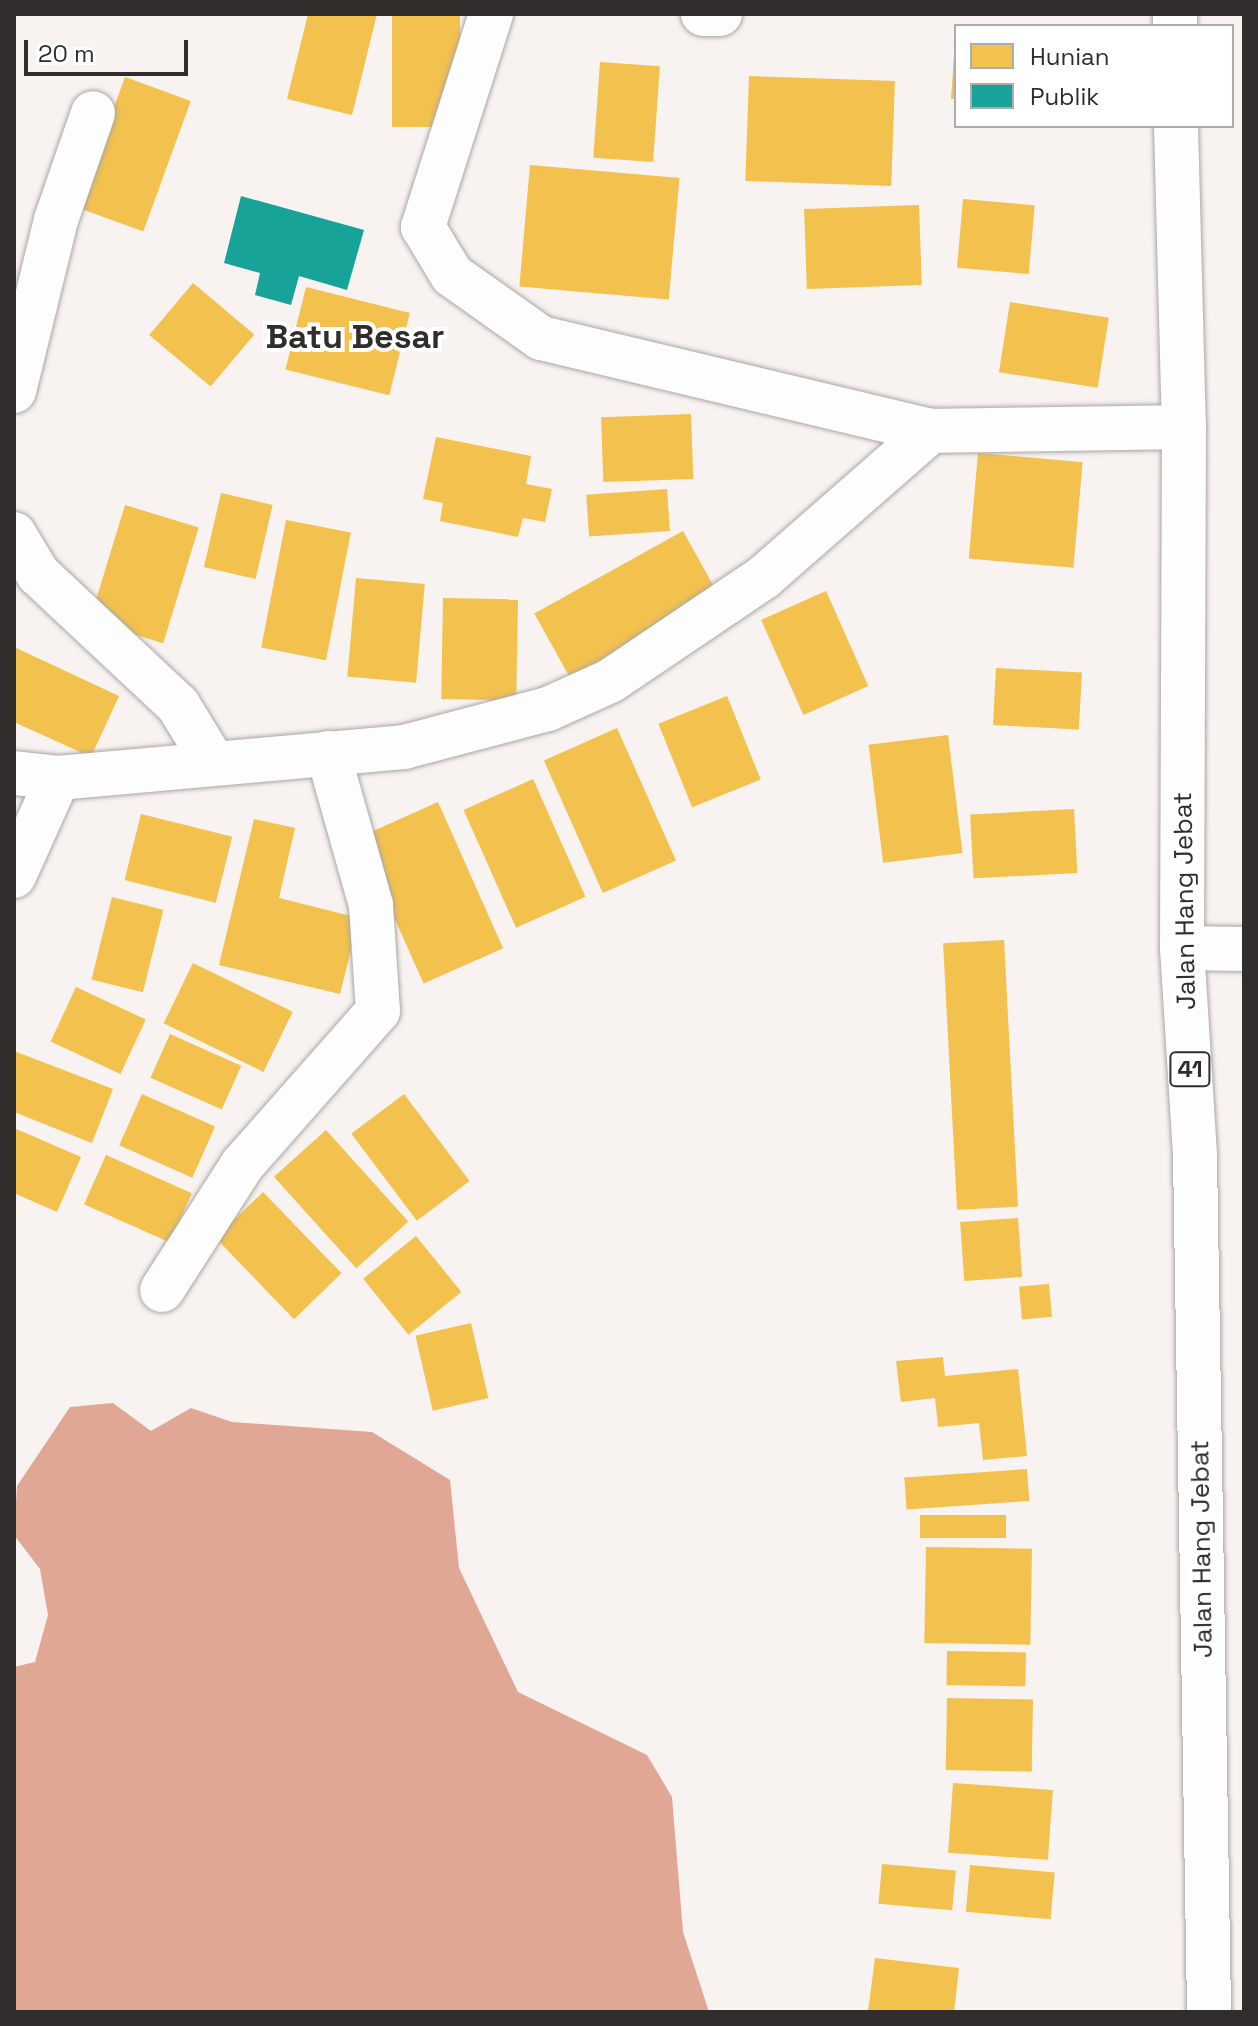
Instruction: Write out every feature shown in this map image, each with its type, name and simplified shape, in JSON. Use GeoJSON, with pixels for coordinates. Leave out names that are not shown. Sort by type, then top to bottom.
{"type":"FeatureCollection","features":[{"type":"Feature","properties":{"kind":"main road"},"geometry":{"type":"LineString","coordinates":[[491,14],[423,227],[452,275],[541,338],[931,431],[1184,427]]}},
{"type":"Feature","properties":{"kind":"main road"},"geometry":{"type":"LineString","coordinates":[[703,14],[720,14]]}},
{"type":"Feature","properties":{"kind":"main road"},"geometry":{"type":"LineString","coordinates":[[14,391],[56,220],[93,113]]}},
{"type":"Feature","properties":{"kind":"main road","name":"Jalan Hang Jebat"},"geometry":{"type":"LineString","coordinates":[[1176,128],[1184,427],[1182,948],[1195,1156],[1209,2012]]}},
{"type":"Feature","properties":{"kind":"main road"},"geometry":{"type":"LineString","coordinates":[[14,773],[58,778],[211,759],[404,747],[548,709],[610,681],[764,577],[931,431]]}},
{"type":"Feature","properties":{"kind":"main road"},"geometry":{"type":"LineString","coordinates":[[14,534],[38,574],[178,705],[211,759]]}},
{"type":"Feature","properties":{"kind":"main road"},"geometry":{"type":"LineString","coordinates":[[162,1290],[243,1164],[378,1011],[371,905],[328,753]]}},
{"type":"Feature","properties":{"kind":"main road"},"geometry":{"type":"LineString","coordinates":[[14,876],[58,778]]}},
{"type":"Feature","properties":{"kind":"main road"},"geometry":{"type":"LineString","coordinates":[[1182,948],[1244,949]]}},
{"type":"Feature","properties":{"kind":"shaded area"},"geometry":{"type":"Polygon","coordinates":[[[113,1403],[151,1431],[191,1408],[232,1422],[372,1432],[450,1480],[459,1568],[518,1692],[647,1755],[672,1797],[683,1932],[709,2012],[14,2012],[14,1667],[35,1662],[48,1615],[40,1569],[14,1535],[17,1486],[70,1407],[113,1403]]]}},
{"type":"Feature","properties":{"kind":"building: Hunian"},"geometry":{"type":"Polygon","coordinates":[[[308,14],[377,14],[352,115],[287,99],[308,14]]]}},
{"type":"Feature","properties":{"kind":"building: Hunian"},"geometry":{"type":"Polygon","coordinates":[[[392,14],[460,14],[460,127],[392,127],[392,14]]]}},
{"type":"Feature","properties":{"kind":"building: Hunian"},"geometry":{"type":"Polygon","coordinates":[[[954,54],[954,99],[951,99],[954,54]]]}},
{"type":"Feature","properties":{"kind":"building: Hunian"},"geometry":{"type":"Polygon","coordinates":[[[600,62],[660,66],[653,162],[593,158],[600,62]]]}},
{"type":"Feature","properties":{"kind":"building: Hunian"},"geometry":{"type":"Polygon","coordinates":[[[749,76],[895,81],[891,186],[745,181],[749,76]]]}},
{"type":"Feature","properties":{"kind":"building: Hunian"},"geometry":{"type":"Polygon","coordinates":[[[125,77],[191,101],[143,232],[77,208],[125,77]]]}},
{"type":"Feature","properties":{"kind":"building: Hunian"},"geometry":{"type":"Polygon","coordinates":[[[530,165],[679,178],[669,300],[519,287],[530,165]]]}},
{"type":"Feature","properties":{"kind":"building: Hunian"},"geometry":{"type":"Polygon","coordinates":[[[963,199],[1035,205],[1029,274],[957,268],[963,199]]]}},
{"type":"Feature","properties":{"kind":"building: Hunian"},"geometry":{"type":"Polygon","coordinates":[[[919,205],[922,285],[807,289],[804,209],[919,205]]]}},
{"type":"Feature","properties":{"kind":"building: Hunian"},"geometry":{"type":"Polygon","coordinates":[[[193,283],[254,334],[211,387],[149,335],[193,283]]]}},
{"type":"Feature","properties":{"kind":"building: Hunian"},"geometry":{"type":"Polygon","coordinates":[[[306,287],[410,313],[389,395],[285,369],[306,287]]]}},
{"type":"Feature","properties":{"kind":"building: Hunian"},"geometry":{"type":"Polygon","coordinates":[[[1010,302],[1109,318],[1098,388],[999,372],[1010,302]]]}},
{"type":"Feature","properties":{"kind":"building: Hunian"},"geometry":{"type":"Polygon","coordinates":[[[691,414],[693,479],[603,482],[601,417],[691,414]]]}},
{"type":"Feature","properties":{"kind":"building: Hunian"},"geometry":{"type":"Polygon","coordinates":[[[436,437],[531,456],[526,484],[552,489],[545,522],[523,518],[518,537],[440,521],[443,503],[423,499],[436,437]]]}},
{"type":"Feature","properties":{"kind":"building: Hunian"},"geometry":{"type":"Polygon","coordinates":[[[978,453],[1083,462],[1073,568],[969,559],[978,453]]]}},
{"type":"Feature","properties":{"kind":"building: Hunian"},"geometry":{"type":"Polygon","coordinates":[[[667,489],[670,531],[589,537],[586,495],[667,489]]]}},
{"type":"Feature","properties":{"kind":"building: Hunian"},"geometry":{"type":"Polygon","coordinates":[[[221,493],[273,505],[256,579],[204,567],[221,493]]]}},
{"type":"Feature","properties":{"kind":"building: Hunian"},"geometry":{"type":"Polygon","coordinates":[[[125,505],[199,528],[163,643],[90,621],[125,505]]]}},
{"type":"Feature","properties":{"kind":"building: Hunian"},"geometry":{"type":"Polygon","coordinates":[[[286,520],[351,533],[326,660],[261,648],[286,520]]]}},
{"type":"Feature","properties":{"kind":"building: Hunian"},"geometry":{"type":"Polygon","coordinates":[[[683,531],[718,595],[570,677],[534,613],[683,531]]]}},
{"type":"Feature","properties":{"kind":"building: Hunian"},"geometry":{"type":"Polygon","coordinates":[[[356,578],[425,584],[416,683],[347,677],[356,578]]]}},
{"type":"Feature","properties":{"kind":"building: Hunian"},"geometry":{"type":"Polygon","coordinates":[[[826,591],[868,686],[803,715],[761,620],[826,591]]]}},
{"type":"Feature","properties":{"kind":"building: Hunian"},"geometry":{"type":"Polygon","coordinates":[[[443,598],[518,599],[516,700],[441,699],[443,598]]]}},
{"type":"Feature","properties":{"kind":"building: Hunian"},"geometry":{"type":"Polygon","coordinates":[[[14,647],[119,696],[91,757],[14,722],[14,647]]]}},
{"type":"Feature","properties":{"kind":"building: Hunian"},"geometry":{"type":"Polygon","coordinates":[[[996,668],[1082,673],[1079,729],[993,725],[996,668]]]}},
{"type":"Feature","properties":{"kind":"building: Hunian"},"geometry":{"type":"Polygon","coordinates":[[[727,696],[761,779],[692,807],[658,724],[727,696]]]}},
{"type":"Feature","properties":{"kind":"building: Hunian"},"geometry":{"type":"Polygon","coordinates":[[[617,728],[676,860],[603,893],[544,761],[617,728]]]}},
{"type":"Feature","properties":{"kind":"building: Hunian"},"geometry":{"type":"Polygon","coordinates":[[[948,735],[963,853],[883,863],[869,745],[948,735]]]}},
{"type":"Feature","properties":{"kind":"building: Hunian"},"geometry":{"type":"Polygon","coordinates":[[[533,779],[585,897],[516,928],[464,810],[533,779]]]}},
{"type":"Feature","properties":{"kind":"building: Hunian"},"geometry":{"type":"Polygon","coordinates":[[[438,802],[503,948],[424,984],[359,837],[438,802]]]}},
{"type":"Feature","properties":{"kind":"building: Hunian"},"geometry":{"type":"Polygon","coordinates":[[[1074,809],[1077,873],[973,878],[970,814],[1074,809]]]}},
{"type":"Feature","properties":{"kind":"building: Hunian"},"geometry":{"type":"Polygon","coordinates":[[[141,814],[232,837],[216,903],[125,880],[141,814]]]}},
{"type":"Feature","properties":{"kind":"building: Hunian"},"geometry":{"type":"Polygon","coordinates":[[[254,819],[295,828],[279,898],[359,918],[340,994],[219,965],[254,819]]]}},
{"type":"Feature","properties":{"kind":"building: Hunian"},"geometry":{"type":"Polygon","coordinates":[[[112,897],[163,910],[143,992],[91,979],[112,897]]]}},
{"type":"Feature","properties":{"kind":"building: Hunian"},"geometry":{"type":"Polygon","coordinates":[[[1004,940],[1018,1207],[957,1210],[943,943],[1004,940]]]}},
{"type":"Feature","properties":{"kind":"building: Hunian"},"geometry":{"type":"Polygon","coordinates":[[[193,963],[293,1012],[263,1072],[164,1023],[193,963]]]}},
{"type":"Feature","properties":{"kind":"building: Hunian"},"geometry":{"type":"Polygon","coordinates":[[[76,987],[146,1020],[120,1074],[51,1041],[76,987]]]}},
{"type":"Feature","properties":{"kind":"building: Hunian"},"geometry":{"type":"Polygon","coordinates":[[[170,1034],[241,1066],[222,1110],[150,1078],[170,1034]]]}},
{"type":"Feature","properties":{"kind":"building: Hunian"},"geometry":{"type":"Polygon","coordinates":[[[14,1051],[113,1089],[92,1143],[14,1112],[14,1051]]]}},
{"type":"Feature","properties":{"kind":"building: Hunian"},"geometry":{"type":"Polygon","coordinates":[[[142,1094],[215,1127],[192,1178],[119,1145],[142,1094]]]}},
{"type":"Feature","properties":{"kind":"building: Hunian"},"geometry":{"type":"Polygon","coordinates":[[[404,1094],[470,1181],[417,1221],[351,1134],[404,1094]]]}},
{"type":"Feature","properties":{"kind":"building: Hunian"},"geometry":{"type":"Polygon","coordinates":[[[14,1128],[81,1157],[57,1212],[14,1193],[14,1128]]]}},
{"type":"Feature","properties":{"kind":"building: Hunian"},"geometry":{"type":"Polygon","coordinates":[[[326,1130],[408,1221],[356,1268],[274,1177],[326,1130]]]}},
{"type":"Feature","properties":{"kind":"building: Hunian"},"geometry":{"type":"Polygon","coordinates":[[[106,1155],[192,1193],[170,1243],[84,1204],[106,1155]]]}},
{"type":"Feature","properties":{"kind":"building: Hunian"},"geometry":{"type":"Polygon","coordinates":[[[263,1192],[341,1273],[294,1319],[216,1238],[263,1192]]]}},
{"type":"Feature","properties":{"kind":"building: Hunian"},"geometry":{"type":"Polygon","coordinates":[[[1018,1218],[1022,1277],[964,1281],[960,1222],[1018,1218]]]}},
{"type":"Feature","properties":{"kind":"building: Hunian"},"geometry":{"type":"Polygon","coordinates":[[[416,1236],[461,1292],[408,1335],[363,1279],[416,1236]]]}},
{"type":"Feature","properties":{"kind":"building: Hunian"},"geometry":{"type":"Polygon","coordinates":[[[1049,1284],[1052,1317],[1022,1319],[1019,1287],[1049,1284]]]}},
{"type":"Feature","properties":{"kind":"building: Hunian"},"geometry":{"type":"Polygon","coordinates":[[[471,1323],[488,1398],[433,1411],[415,1336],[471,1323]]]}},
{"type":"Feature","properties":{"kind":"building: Hunian"},"geometry":{"type":"Polygon","coordinates":[[[943,1357],[945,1376],[1018,1369],[1027,1456],[983,1460],[979,1423],[938,1427],[935,1398],[901,1402],[896,1361],[943,1357]]]}},
{"type":"Feature","properties":{"kind":"building: Hunian"},"geometry":{"type":"Polygon","coordinates":[[[1027,1469],[1029,1501],[907,1510],[904,1478],[1027,1469]]]}},
{"type":"Feature","properties":{"kind":"building: Hunian"},"geometry":{"type":"Polygon","coordinates":[[[920,1515],[1006,1515],[1006,1538],[920,1538],[920,1515]]]}},
{"type":"Feature","properties":{"kind":"building: Hunian"},"geometry":{"type":"Polygon","coordinates":[[[926,1547],[1032,1549],[1030,1645],[924,1643],[926,1547]]]}},
{"type":"Feature","properties":{"kind":"building: Hunian"},"geometry":{"type":"Polygon","coordinates":[[[947,1651],[1026,1652],[1025,1686],[946,1685],[947,1651]]]}},
{"type":"Feature","properties":{"kind":"building: Hunian"},"geometry":{"type":"Polygon","coordinates":[[[947,1698],[1033,1700],[1032,1771],[946,1770],[947,1698]]]}},
{"type":"Feature","properties":{"kind":"building: Hunian"},"geometry":{"type":"Polygon","coordinates":[[[953,1783],[1053,1790],[1048,1860],[948,1853],[953,1783]]]}},
{"type":"Feature","properties":{"kind":"building: Hunian"},"geometry":{"type":"Polygon","coordinates":[[[882,1864],[956,1870],[952,1910],[879,1904],[882,1864]]]}},
{"type":"Feature","properties":{"kind":"building: Hunian"},"geometry":{"type":"Polygon","coordinates":[[[970,1865],[1055,1872],[1051,1919],[966,1912],[970,1865]]]}},
{"type":"Feature","properties":{"kind":"building: Hunian"},"geometry":{"type":"Polygon","coordinates":[[[875,1958],[959,1968],[954,2012],[868,2012],[875,1958]]]}},
{"type":"Feature","properties":{"kind":"building: Publik"},"geometry":{"type":"Polygon","coordinates":[[[241,196],[364,230],[347,290],[299,276],[291,305],[255,295],[260,273],[224,263],[241,196]]]}},
{"type":"Feature","properties":{"kind":"district","name":"Batu Besar"},"geometry":{"type":"Point","coordinates":[355,337]}}]}
